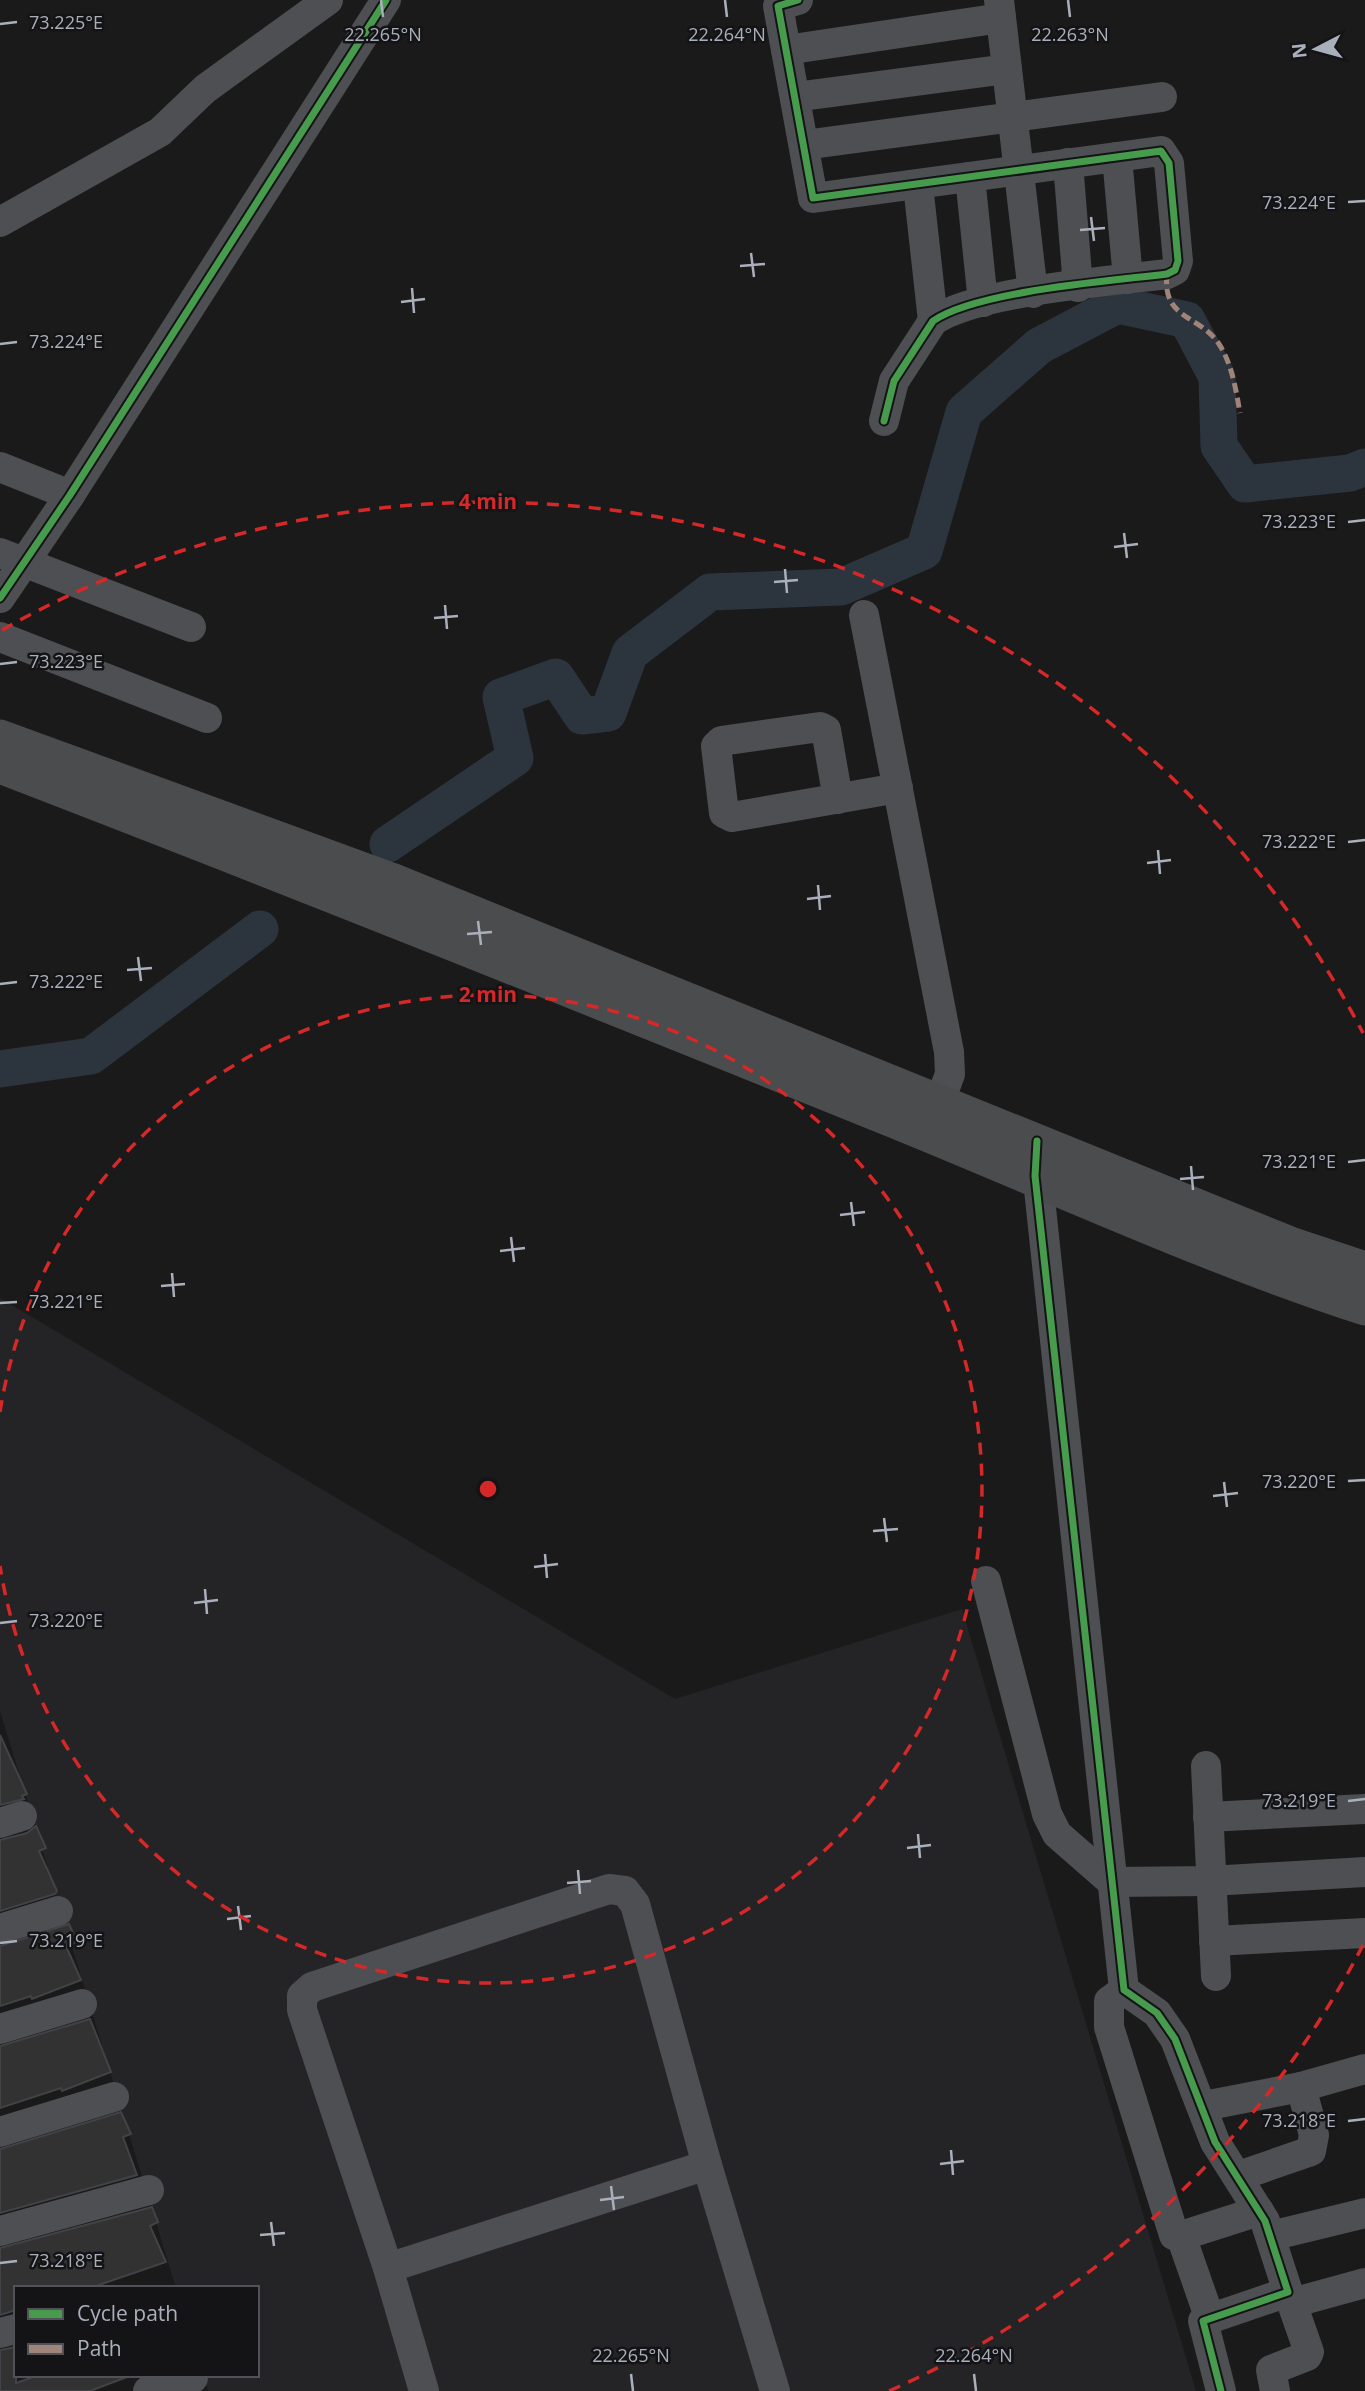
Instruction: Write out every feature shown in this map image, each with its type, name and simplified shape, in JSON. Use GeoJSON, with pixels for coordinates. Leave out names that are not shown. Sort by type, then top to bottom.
{"type":"FeatureCollection","features":[{"type":"Feature","properties":{"kind":"main road"},"geometry":{"type":"LineString","coordinates":[[0,738],[391,881],[940,1101],[1290,1245],[1365,1270]]}},
{"type":"Feature","properties":{"kind":"main road"},"geometry":{"type":"LineString","coordinates":[[0,765],[383,913],[1035,1176],[1276,1278],[1365,1307]]}},
{"type":"Feature","properties":{"kind":"street"},"geometry":{"type":"LineString","coordinates":[[0,222],[160,132],[205,89],[328,0]]}},
{"type":"Feature","properties":{"kind":"street"},"geometry":{"type":"LineString","coordinates":[[0,597],[11,557],[70,495],[386,0]]}},
{"type":"Feature","properties":{"kind":"street"},"geometry":{"type":"LineString","coordinates":[[798,0],[778,6],[813,198],[1161,151],[1169,163],[1178,261],[1175,270],[1167,274],[1032,293],[954,310],[933,321],[894,381],[884,421]]}},
{"type":"Feature","properties":{"kind":"street"},"geometry":{"type":"LineString","coordinates":[[786,50],[1000,9],[1032,293]]}},
{"type":"Feature","properties":{"kind":"street"},"geometry":{"type":"LineString","coordinates":[[795,97],[1007,69]]}},
{"type":"Feature","properties":{"kind":"street"},"geometry":{"type":"LineString","coordinates":[[804,145],[1162,97]]}},
{"type":"Feature","properties":{"kind":"street"},"geometry":{"type":"LineString","coordinates":[[1116,157],[1128,279]]}},
{"type":"Feature","properties":{"kind":"street"},"geometry":{"type":"LineString","coordinates":[[1068,163],[1078,287]]}},
{"type":"Feature","properties":{"kind":"street"},"geometry":{"type":"LineString","coordinates":[[971,177],[983,302]]}},
{"type":"Feature","properties":{"kind":"street"},"geometry":{"type":"LineString","coordinates":[[918,185],[933,321]]}},
{"type":"Feature","properties":{"kind":"street"},"geometry":{"type":"LineString","coordinates":[[0,467],[70,495]]}},
{"type":"Feature","properties":{"kind":"street"},"geometry":{"type":"LineString","coordinates":[[11,557],[191,627]]}},
{"type":"Feature","properties":{"kind":"street"},"geometry":{"type":"LineString","coordinates":[[864,615],[951,1063],[940,1101]]}},
{"type":"Feature","properties":{"kind":"street"},"geometry":{"type":"LineString","coordinates":[[0,637],[207,718]]}},
{"type":"Feature","properties":{"kind":"street"},"geometry":{"type":"LineString","coordinates":[[838,799],[898,788]]}},
{"type":"Feature","properties":{"kind":"street"},"geometry":{"type":"LineString","coordinates":[[1037,1141],[1035,1176],[1124,1990],[1157,2013],[1175,2039],[1215,2142],[1239,2176],[1265,2223],[1308,2354],[1271,2370],[1276,2391]]}},
{"type":"Feature","properties":{"kind":"street"},"geometry":{"type":"LineString","coordinates":[[986,1581],[1047,1814],[1057,1834],[1112,1882],[1210,1881],[1365,1872]]}},
{"type":"Feature","properties":{"kind":"street"},"geometry":{"type":"LineString","coordinates":[[1206,1766],[1216,1976]]}},
{"type":"Feature","properties":{"kind":"street"},"geometry":{"type":"LineString","coordinates":[[1208,1817],[1365,1809]]}},
{"type":"Feature","properties":{"kind":"street"},"geometry":{"type":"LineString","coordinates":[[424,2391],[388,2268],[302,2010],[302,1996],[312,1987],[609,1889],[625,1891],[635,1904],[707,2165],[775,2391]]}},
{"type":"Feature","properties":{"kind":"street"},"geometry":{"type":"LineString","coordinates":[[0,1929],[58,1911]]}},
{"type":"Feature","properties":{"kind":"street"},"geometry":{"type":"LineString","coordinates":[[1214,1941],[1365,1933]]}},
{"type":"Feature","properties":{"kind":"street"},"geometry":{"type":"LineString","coordinates":[[1124,1990],[1109,2001],[1109,2027],[1174,2235],[1365,2213]]}},
{"type":"Feature","properties":{"kind":"street"},"geometry":{"type":"LineString","coordinates":[[0,2029],[82,2004]]}},
{"type":"Feature","properties":{"kind":"street"},"geometry":{"type":"LineString","coordinates":[[1203,2106],[1301,2087],[1365,2069]]}},
{"type":"Feature","properties":{"kind":"street"},"geometry":{"type":"LineString","coordinates":[[1239,2176],[1311,2151],[1314,2135],[1301,2087]]}},
{"type":"Feature","properties":{"kind":"street"},"geometry":{"type":"LineString","coordinates":[[0,2132],[114,2097]]}},
{"type":"Feature","properties":{"kind":"street"},"geometry":{"type":"LineString","coordinates":[[388,2268],[707,2165]]}},
{"type":"Feature","properties":{"kind":"street"},"geometry":{"type":"LineString","coordinates":[[0,2231],[149,2190]]}},
{"type":"Feature","properties":{"kind":"street"},"geometry":{"type":"LineString","coordinates":[[1181,2236],[1210,2319]]}},
{"type":"Feature","properties":{"kind":"street"},"geometry":{"type":"LineString","coordinates":[[1221,2391],[1203,2321],[1290,2298],[1365,2283]]}},
{"type":"Feature","properties":{"kind":"street"},"geometry":{"type":"LineString","coordinates":[[148,2391],[193,2378]]}},
{"type":"Feature","properties":{"kind":"shaded area"},"geometry":{"type":"Polygon","coordinates":[[[0,1298],[675,1699],[962,1609],[1196,2391],[208,2391],[204,2377],[259,2377],[259,2286],[175,2286],[0,1711],[0,1298]]]}},
{"type":"Feature","properties":{"kind":"building"},"geometry":{"type":"Polygon","coordinates":[[[0,1735],[27,1794],[22,1796],[24,1799],[0,1805],[0,1735]]]}},
{"type":"Feature","properties":{"kind":"building"},"geometry":{"type":"Polygon","coordinates":[[[36,1826],[46,1848],[39,1851],[57,1891],[55,1894],[0,1911],[0,1840],[27,1833],[36,1826]]]}},
{"type":"Feature","properties":{"kind":"building"},"geometry":{"type":"Polygon","coordinates":[[[69,1924],[77,1942],[66,1946],[81,1980],[32,1999],[31,1996],[0,2006],[0,1946],[69,1924]]]}},
{"type":"Feature","properties":{"kind":"building"},"geometry":{"type":"Polygon","coordinates":[[[90,2019],[111,2072],[62,2091],[61,2088],[0,2108],[0,2046],[90,2019]]]}},
{"type":"Feature","properties":{"kind":"building"},"geometry":{"type":"Polygon","coordinates":[[[121,2112],[131,2134],[123,2137],[137,2175],[0,2213],[0,2149],[121,2112]]]}},
{"type":"Feature","properties":{"kind":"building"},"geometry":{"type":"Polygon","coordinates":[[[152,2207],[158,2222],[150,2226],[166,2262],[96,2286],[14,2286],[14,2311],[0,2315],[0,2248],[152,2207]]]}},
{"type":"Feature","properties":{"kind":"building"},"geometry":{"type":"Polygon","coordinates":[[[14,2347],[16,2383],[33,2377],[127,2377],[90,2391],[0,2391],[0,2350],[14,2347]]]}},
{"type":"Feature","properties":{"kind":"waterway"},"geometry":{"type":"LineString","coordinates":[[388,844],[515,758],[501,697],[556,677],[582,716],[608,713],[630,653],[710,592],[841,587],[924,551],[964,412],[1039,346],[1117,305],[1187,320],[1217,377],[1219,446],[1245,484],[1350,473],[1365,467]]}},
{"type":"Feature","properties":{"kind":"waterway"},"geometry":{"type":"LineString","coordinates":[[0,1069],[91,1056],[260,929]]}},
{"type":"Feature","properties":{"kind":"marked path"},"geometry":{"type":"LineString","coordinates":[[1167,274],[1170,300],[1219,344],[1233,377],[1240,413]]}},
{"type":"Feature","properties":{"kind":"cycle path"},"geometry":{"type":"LineString","coordinates":[[0,598],[70,495],[386,0]]}},
{"type":"Feature","properties":{"kind":"cycle path"},"geometry":{"type":"LineString","coordinates":[[798,0],[778,6],[813,198],[1161,151],[1169,163],[1178,261],[1175,270],[1167,274],[1011,295],[980,302],[933,321],[894,381],[884,421]]}},
{"type":"Feature","properties":{"kind":"cycle path"},"geometry":{"type":"LineString","coordinates":[[1037,1141],[1035,1176],[1124,1990],[1157,2013],[1175,2039],[1215,2142],[1265,2221],[1288,2292],[1203,2321],[1221,2391]]}}]}
